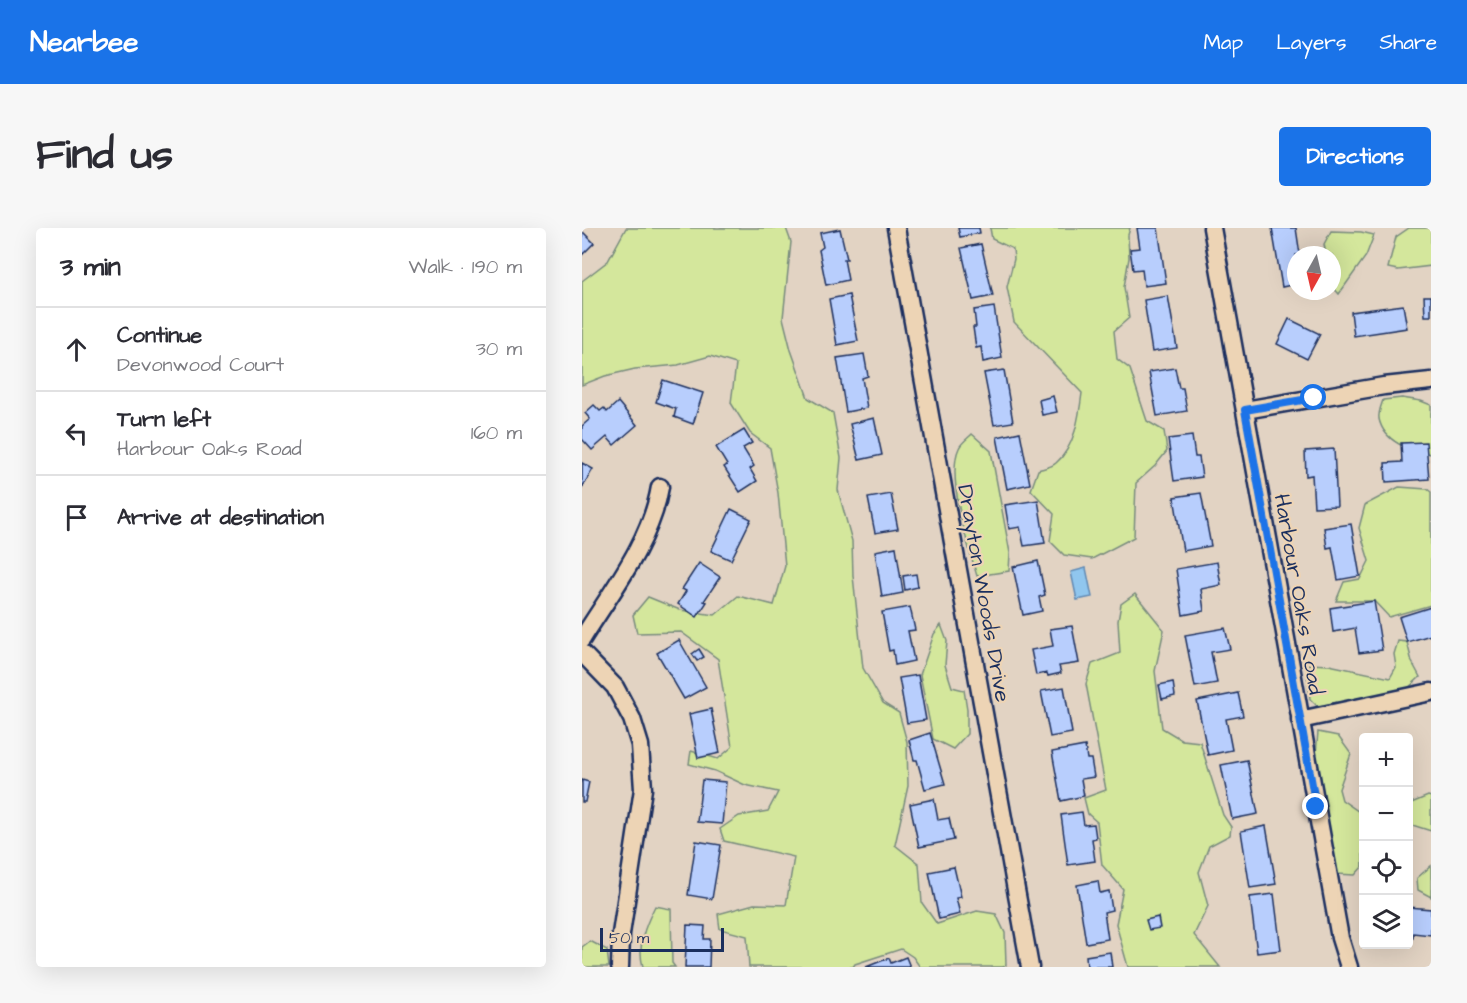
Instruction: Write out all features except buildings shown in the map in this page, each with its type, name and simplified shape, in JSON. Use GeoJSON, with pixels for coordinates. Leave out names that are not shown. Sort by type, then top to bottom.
{"type":"FeatureCollection","features":[{"type":"Feature","properties":{"kind":"street","name":"Drayton Woods Drive"},"geometry":{"type":"LineString","coordinates":[[896,228],[1030,967]]}},
{"type":"Feature","properties":{"kind":"street","name":"Harbour Oaks Road"},"geometry":{"type":"LineString","coordinates":[[1212,228],[1340,938],[1349,967]]}},
{"type":"Feature","properties":{"kind":"street"},"geometry":{"type":"LineString","coordinates":[[1245,410],[1384,386],[1431,381]]}},
{"type":"Feature","properties":{"kind":"street"},"geometry":{"type":"LineString","coordinates":[[582,639],[644,539],[660,487]]}},
{"type":"Feature","properties":{"kind":"street"},"geometry":{"type":"LineString","coordinates":[[582,653],[615,687],[632,719],[640,745],[643,789],[621,934],[620,967]]}},
{"type":"Feature","properties":{"kind":"street"},"geometry":{"type":"LineString","coordinates":[[1300,720],[1431,692]]}},
{"type":"Feature","properties":{"kind":"green space"},"geometry":{"type":"Polygon","coordinates":[[[626,228],[786,228],[791,242],[783,318],[791,350],[808,398],[833,413],[841,458],[838,490],[852,541],[853,576],[863,668],[883,703],[899,713],[907,742],[908,786],[895,845],[919,864],[922,903],[937,924],[977,911],[996,914],[1005,933],[1006,965],[1003,967],[920,967],[913,957],[901,949],[855,964],[853,967],[749,967],[747,936],[720,929],[718,914],[754,904],[786,905],[794,857],[724,841],[720,829],[739,816],[768,811],[778,792],[745,785],[715,771],[689,764],[691,751],[718,759],[732,747],[718,659],[681,632],[637,633],[633,615],[648,597],[680,610],[715,615],[738,596],[774,605],[785,566],[778,493],[770,448],[750,433],[731,403],[736,364],[710,356],[678,365],[635,369],[605,376],[582,385],[582,281],[608,261],[626,228]]]}},
{"type":"Feature","properties":{"kind":"green space"},"geometry":{"type":"Polygon","coordinates":[[[990,228],[1130,228],[1129,258],[1124,287],[1129,318],[1114,331],[1117,359],[1130,369],[1147,421],[1164,431],[1167,451],[1155,466],[1136,483],[1134,537],[1092,559],[1064,555],[1050,541],[1054,514],[1031,490],[1038,470],[1054,464],[1068,449],[1077,421],[1082,393],[1014,322],[1007,287],[1014,259],[1013,249],[992,239],[990,228]]]}},
{"type":"Feature","properties":{"kind":"green space"},"geometry":{"type":"Polygon","coordinates":[[[1409,228],[1431,228],[1431,266],[1398,270],[1388,268],[1396,237],[1409,228]]]}},
{"type":"Feature","properties":{"kind":"green space"},"geometry":{"type":"Polygon","coordinates":[[[1331,231],[1374,235],[1366,256],[1341,291],[1341,246],[1324,246],[1331,231]]]}},
{"type":"Feature","properties":{"kind":"green space"},"geometry":{"type":"Polygon","coordinates":[[[1402,398],[1431,405],[1431,454],[1399,444],[1386,434],[1382,427],[1379,417],[1383,400],[1402,398]]]}},
{"type":"Feature","properties":{"kind":"green space"},"geometry":{"type":"Polygon","coordinates":[[[972,434],[991,451],[1010,553],[1009,571],[977,576],[960,511],[955,476],[959,448],[972,434]]]}},
{"type":"Feature","properties":{"kind":"green space"},"geometry":{"type":"Polygon","coordinates":[[[1399,487],[1427,489],[1431,492],[1431,605],[1389,617],[1374,601],[1336,601],[1344,582],[1360,579],[1369,561],[1359,528],[1365,505],[1399,487]]]}},
{"type":"Feature","properties":{"kind":"green space"},"geometry":{"type":"Polygon","coordinates":[[[1135,594],[1164,630],[1155,671],[1162,728],[1182,740],[1200,742],[1223,815],[1231,827],[1230,835],[1209,846],[1199,872],[1208,906],[1194,935],[1220,967],[1128,967],[1116,924],[1123,889],[1102,865],[1097,822],[1088,814],[1084,798],[1106,790],[1086,684],[1092,664],[1120,653],[1118,621],[1121,604],[1135,594]]]}},
{"type":"Feature","properties":{"kind":"green space"},"geometry":{"type":"Polygon","coordinates":[[[941,625],[947,641],[945,665],[952,687],[964,690],[967,709],[967,734],[953,749],[933,739],[920,675],[934,634],[941,625]]]}},
{"type":"Feature","properties":{"kind":"green space"},"geometry":{"type":"Polygon","coordinates":[[[1398,641],[1407,642],[1412,662],[1420,677],[1406,690],[1317,706],[1310,699],[1307,674],[1309,664],[1329,665],[1390,678],[1396,667],[1394,654],[1398,641]]]}},
{"type":"Feature","properties":{"kind":"green space"},"geometry":{"type":"Polygon","coordinates":[[[1318,732],[1338,736],[1351,754],[1339,789],[1342,800],[1359,812],[1359,870],[1355,875],[1336,874],[1316,754],[1318,732]]]}},
{"type":"Feature","properties":{"kind":"green space"},"geometry":{"type":"Polygon","coordinates":[[[1428,796],[1431,797],[1431,831],[1413,825],[1413,802],[1428,796]]]}},
{"type":"Feature","properties":{"kind":"green space"},"geometry":{"type":"Polygon","coordinates":[[[1431,866],[1431,897],[1418,890],[1417,878],[1431,866]]]}},
{"type":"Feature","properties":{"kind":"green space"},"geometry":{"type":"Polygon","coordinates":[[[655,906],[671,909],[672,963],[675,967],[643,967],[641,951],[643,936],[655,906]]]}},
{"type":"Feature","properties":{"kind":"green space"},"geometry":{"type":"Polygon","coordinates":[[[590,941],[607,950],[609,967],[582,967],[582,947],[590,941]]]}},
{"type":"Feature","properties":{"kind":"water"},"geometry":{"type":"Polygon","coordinates":[[[1086,568],[1092,597],[1077,600],[1071,572],[1086,568]]]}},
{"type":"Feature","properties":{"kind":"route"},"geometry":{"type":"LineString","coordinates":[[1314,398],[1245,410],[1316,807]]}}]}
